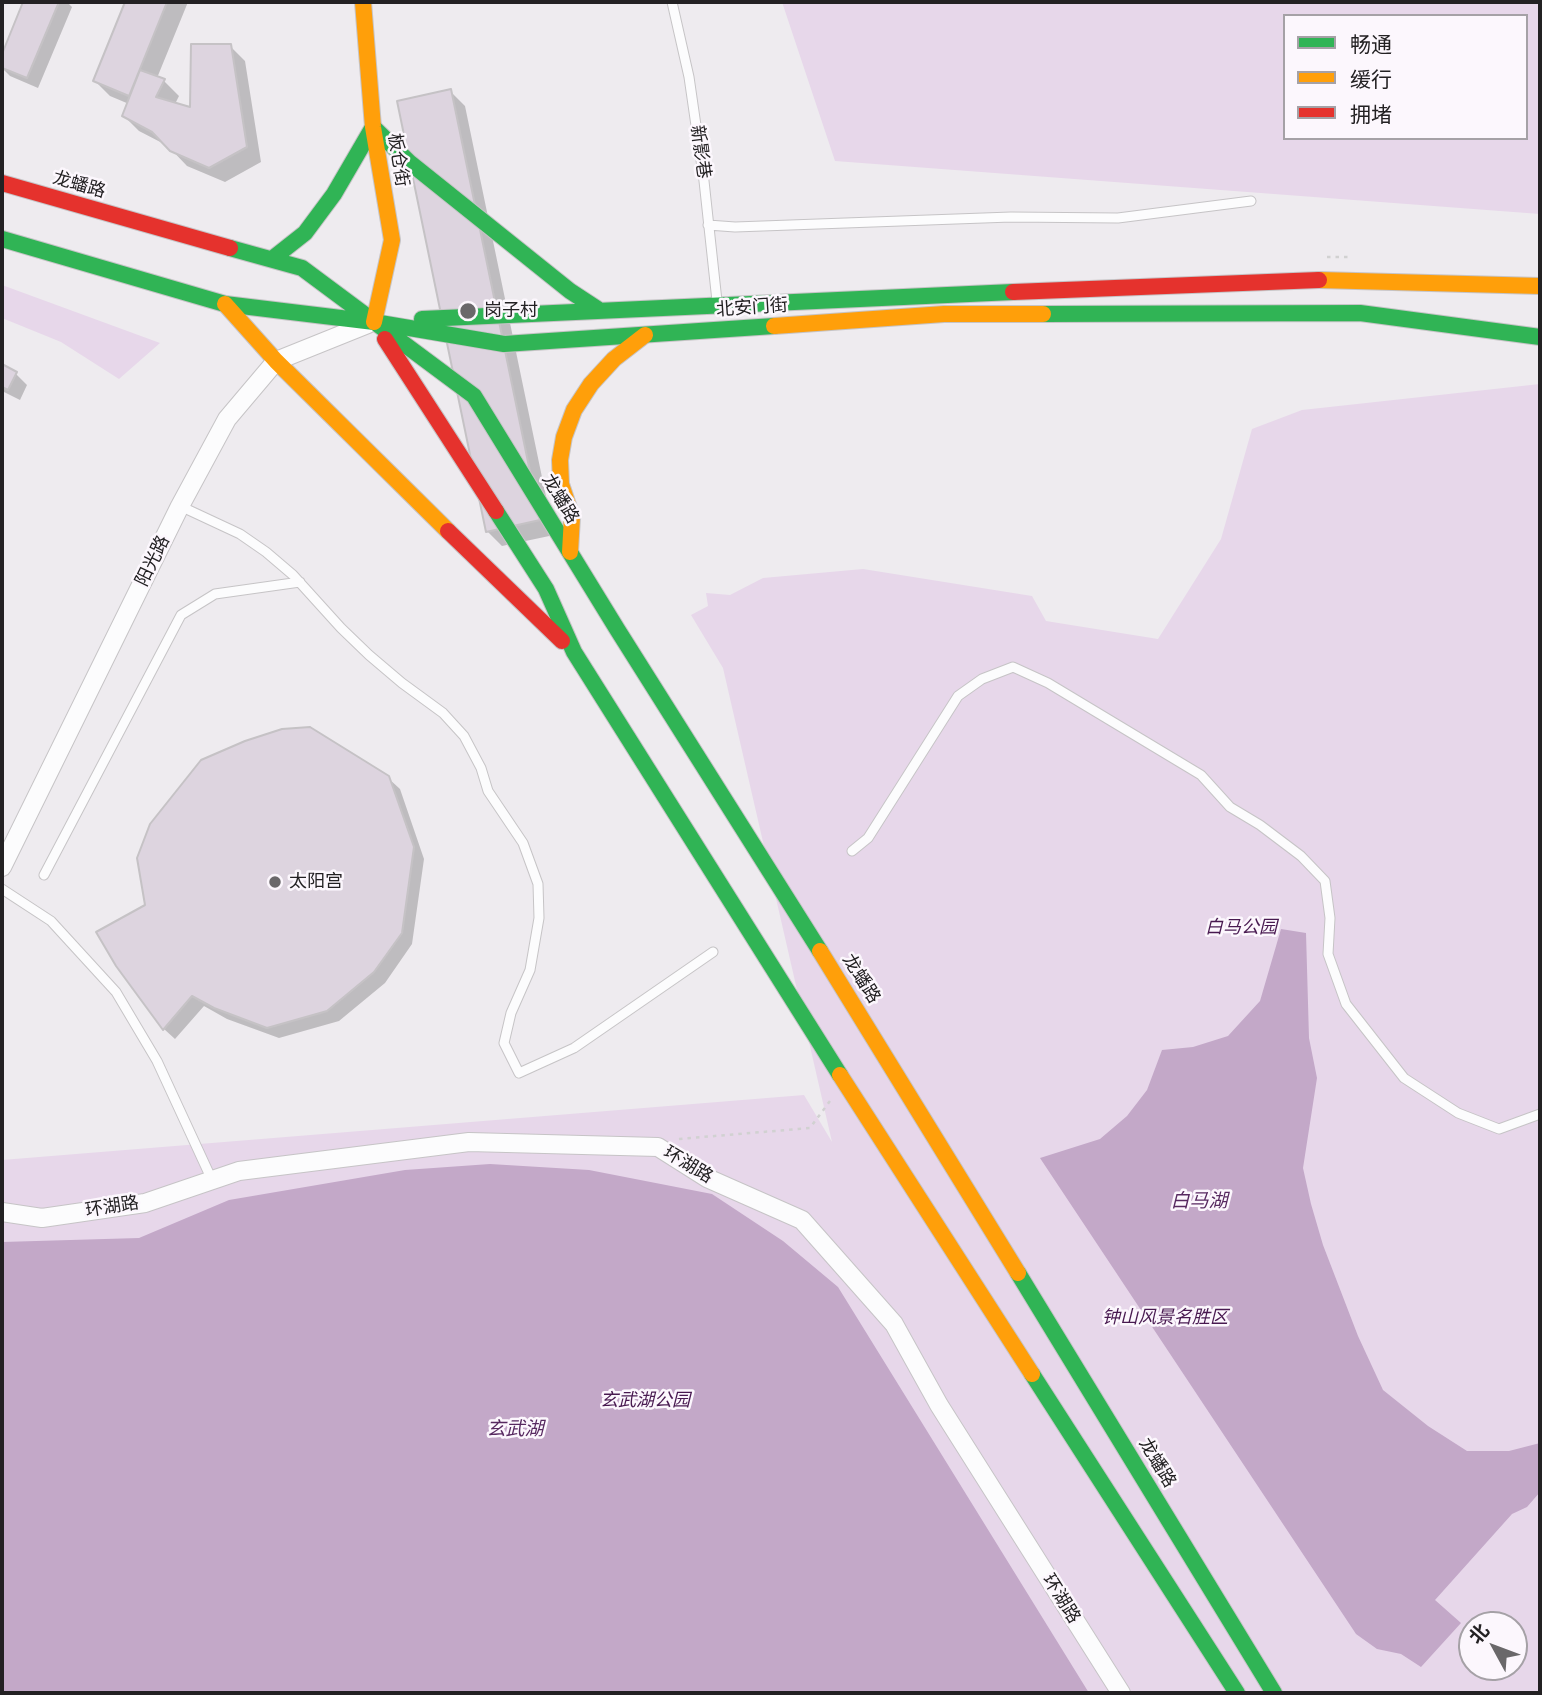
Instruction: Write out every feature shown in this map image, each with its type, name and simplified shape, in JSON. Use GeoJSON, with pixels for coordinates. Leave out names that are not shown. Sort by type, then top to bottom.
{"type":"FeatureCollection","features":[{"type":"Feature","properties":{"kind":"main road","name":"板仓街"},"geometry":{"type":"LineString","coordinates":[[363,2],[373,127],[391,240],[374,322]]}},
{"type":"Feature","properties":{"kind":"main road"},"geometry":{"type":"LineString","coordinates":[[272,259],[312,223],[334,194],[373,127],[409,162],[570,291],[599,310]]}},
{"type":"Feature","properties":{"kind":"main road","name":"龙蟠路"},"geometry":{"type":"LineString","coordinates":[[2,183],[302,268],[474,396],[888,1059],[1274,1693]]}},
{"type":"Feature","properties":{"kind":"main road","name":"龙蟠路"},"geometry":{"type":"LineString","coordinates":[[2,239],[225,304],[374,322]]}},
{"type":"Feature","properties":{"kind":"main road"},"geometry":{"type":"LineString","coordinates":[[374,322],[1325,280],[1540,286]]}},
{"type":"Feature","properties":{"kind":"main road"},"geometry":{"type":"LineString","coordinates":[[225,304],[276,361],[371,457],[574,652]]}},
{"type":"Feature","properties":{"kind":"main road","name":"北安门街"},"geometry":{"type":"LineString","coordinates":[[374,322],[505,344],[944,314],[1360,313],[1540,337]]}},
{"type":"Feature","properties":{"kind":"main road","name":"龙蟠路"},"geometry":{"type":"LineString","coordinates":[[374,322],[546,589],[574,652],[844,1082],[1237,1693]]}},
{"type":"Feature","properties":{"kind":"main road"},"geometry":{"type":"LineString","coordinates":[[570,552],[572,517],[561,484],[560,460],[564,437],[574,410],[591,384],[614,359],[645,335]]}},
{"type":"Feature","properties":{"kind":"street","name":"阳光路"},"geometry":{"type":"LineString","coordinates":[[2,867],[180,506],[227,419],[276,361],[374,322]]}},
{"type":"Feature","properties":{"kind":"street","name":"环湖路"},"geometry":{"type":"LineString","coordinates":[[2,1212],[42,1218],[145,1203],[239,1171],[469,1142],[658,1147],[707,1178],[802,1220],[894,1324],[939,1405],[1121,1693]]}},
{"type":"Feature","properties":{"kind":"lane","name":"新影巷"},"geometry":{"type":"LineString","coordinates":[[672,2],[689,77],[704,181],[717,305]]}},
{"type":"Feature","properties":{"kind":"lane"},"geometry":{"type":"LineString","coordinates":[[708,225],[735,227],[1011,217],[1118,218],[1251,201]]}},
{"type":"Feature","properties":{"kind":"lane"},"geometry":{"type":"LineString","coordinates":[[180,506],[240,534],[266,552],[300,582],[369,655],[401,683],[443,713],[464,736],[481,768],[488,791],[523,843],[538,884],[539,904],[530,970],[511,1013],[504,1043],[519,1073],[574,1048],[713,952]]}},
{"type":"Feature","properties":{"kind":"lane"},"geometry":{"type":"LineString","coordinates":[[44,875],[181,615],[215,594],[300,582]]}},
{"type":"Feature","properties":{"kind":"lane"},"geometry":{"type":"LineString","coordinates":[[852,850],[868,838],[958,696],[982,679],[1013,667],[1048,683],[1201,775],[1230,807],[1291,848],[1325,881],[1330,918],[1328,954],[1346,1003],[1405,1078],[1458,1113],[1499,1129],[1540,1114]]}},
{"type":"Feature","properties":{"kind":"lane"},"geometry":{"type":"LineString","coordinates":[[2,889],[51,921],[116,992],[156,1061],[212,1180]]}},
{"type":"Feature","properties":{"kind":"path"},"geometry":{"type":"LineString","coordinates":[[658,1147],[677,1139],[810,1128],[844,1082]]}},
{"type":"Feature","properties":{"kind":"green space"},"geometry":{"type":"Polygon","coordinates":[[[782,2],[1540,2],[1540,214],[835,161],[782,2]]]}},
{"type":"Feature","properties":{"kind":"green space"},"geometry":{"type":"Polygon","coordinates":[[[2,285],[160,343],[119,379],[61,342],[2,318],[2,285]]]}},
{"type":"Feature","properties":{"kind":"green space","name":"钟山风景名胜区"},"geometry":{"type":"Polygon","coordinates":[[[1540,384],[1540,1693],[2,1693],[2,1160],[804,1095],[832,1142],[723,668],[691,615],[708,606],[706,593],[730,595],[763,578],[863,569],[1032,596],[1046,621],[1158,639],[1221,539],[1252,429],[1302,410],[1540,384]]]}},
{"type":"Feature","properties":{"kind":"water","name":"白马湖"},"geometry":{"type":"Polygon","coordinates":[[[1281,929],[1306,933],[1309,1038],[1317,1078],[1303,1168],[1323,1245],[1358,1336],[1383,1390],[1428,1426],[1467,1451],[1509,1451],[1540,1443],[1540,1492],[1527,1507],[1512,1514],[1435,1600],[1458,1620],[1458,1626],[1421,1667],[1401,1654],[1377,1649],[1356,1634],[1040,1158],[1100,1139],[1127,1116],[1147,1090],[1162,1050],[1193,1047],[1228,1036],[1260,1001],[1281,929]]]}},
{"type":"Feature","properties":{"kind":"water","name":"玄武湖"},"geometry":{"type":"Polygon","coordinates":[[[490,1164],[589,1170],[712,1194],[783,1241],[838,1287],[1089,1693],[2,1693],[2,1242],[139,1238],[229,1200],[405,1170],[490,1164]]]}},
{"type":"Feature","properties":{"kind":"building"},"geometry":{"type":"Polygon","coordinates":[[[23,2],[59,2],[27,78],[2,68],[2,54],[23,2]]]}},
{"type":"Feature","properties":{"kind":"building"},"geometry":{"type":"Polygon","coordinates":[[[125,2],[167,2],[129,96],[93,81],[125,2]]]}},
{"type":"Feature","properties":{"kind":"building"},"geometry":{"type":"Polygon","coordinates":[[[191,44],[231,44],[247,147],[209,168],[170,151],[152,132],[122,116],[140,70],[165,79],[156,97],[190,107],[191,44]]]}},
{"type":"Feature","properties":{"kind":"building"},"geometry":{"type":"Polygon","coordinates":[[[451,89],[540,520],[486,532],[397,101],[451,89]]]}},
{"type":"Feature","properties":{"kind":"building"},"geometry":{"type":"Polygon","coordinates":[[[2,364],[17,372],[8,390],[2,387],[2,364]]]}},
{"type":"Feature","properties":{"kind":"building","name":"太阳宫"},"geometry":{"type":"Polygon","coordinates":[[[310,727],[389,776],[414,847],[402,933],[374,972],[327,1011],[267,1028],[214,1008],[192,996],[163,1030],[116,966],[96,932],[145,905],[137,858],[150,824],[201,760],[282,729],[310,727]]]}},
{"type":"Feature","properties":{"kind":"traffic: fast"},"geometry":{"type":"LineString","coordinates":[[272,259],[305,233],[334,194],[373,127],[409,162],[570,291],[599,310]]}},
{"type":"Feature","properties":{"kind":"traffic: fast"},"geometry":{"type":"LineString","coordinates":[[2,239],[225,304],[374,322],[504,344],[774,326]]}},
{"type":"Feature","properties":{"kind":"traffic: fast"},"geometry":{"type":"LineString","coordinates":[[230,248],[302,268],[474,396],[820,951]]}},
{"type":"Feature","properties":{"kind":"traffic: fast"},"geometry":{"type":"LineString","coordinates":[[422,319],[1013,292]]}},
{"type":"Feature","properties":{"kind":"traffic: fast"},"geometry":{"type":"LineString","coordinates":[[1043,314],[1360,313],[1540,337]]}},
{"type":"Feature","properties":{"kind":"traffic: fast"},"geometry":{"type":"LineString","coordinates":[[496,511],[546,589],[574,652],[840,1075]]}},
{"type":"Feature","properties":{"kind":"traffic: fast"},"geometry":{"type":"LineString","coordinates":[[1018,1273],[1274,1693]]}},
{"type":"Feature","properties":{"kind":"traffic: fast"},"geometry":{"type":"LineString","coordinates":[[1032,1374],[1237,1693]]}},
{"type":"Feature","properties":{"kind":"traffic: slow"},"geometry":{"type":"LineString","coordinates":[[363,2],[373,127],[392,240],[374,322]]}},
{"type":"Feature","properties":{"kind":"traffic: slow"},"geometry":{"type":"LineString","coordinates":[[1319,280],[1540,286]]}},
{"type":"Feature","properties":{"kind":"traffic: slow"},"geometry":{"type":"LineString","coordinates":[[225,304],[276,361],[448,531]]}},
{"type":"Feature","properties":{"kind":"traffic: slow"},"geometry":{"type":"LineString","coordinates":[[774,326],[944,314],[1043,314]]}},
{"type":"Feature","properties":{"kind":"traffic: slow"},"geometry":{"type":"LineString","coordinates":[[570,552],[572,517],[561,484],[560,460],[564,437],[574,410],[591,384],[614,359],[645,335]]}},
{"type":"Feature","properties":{"kind":"traffic: slow"},"geometry":{"type":"LineString","coordinates":[[820,951],[1018,1273]]}},
{"type":"Feature","properties":{"kind":"traffic: slow"},"geometry":{"type":"LineString","coordinates":[[840,1075],[1032,1374]]}},
{"type":"Feature","properties":{"kind":"traffic: jam"},"geometry":{"type":"LineString","coordinates":[[2,183],[230,248]]}},
{"type":"Feature","properties":{"kind":"traffic: jam"},"geometry":{"type":"LineString","coordinates":[[1013,292],[1319,280]]}},
{"type":"Feature","properties":{"kind":"traffic: jam"},"geometry":{"type":"LineString","coordinates":[[385,339],[496,511]]}},
{"type":"Feature","properties":{"kind":"traffic: jam"},"geometry":{"type":"LineString","coordinates":[[448,531],[562,641]]}},
{"type":"Feature","properties":{"kind":"place","name":"岗子村"},"geometry":{"type":"Point","coordinates":[468,311]}},
{"type":"Feature","properties":{"kind":"place","name":"太阳宫"},"geometry":{"type":"Point","coordinates":[275,882]}},
{"type":"Feature","properties":{"kind":"park label","name":"白马公园"},"geometry":{"type":"Point","coordinates":[1241,928]}},
{"type":"Feature","properties":{"kind":"park label","name":"玄武湖公园"},"geometry":{"type":"Point","coordinates":[645,1401]}}]}
